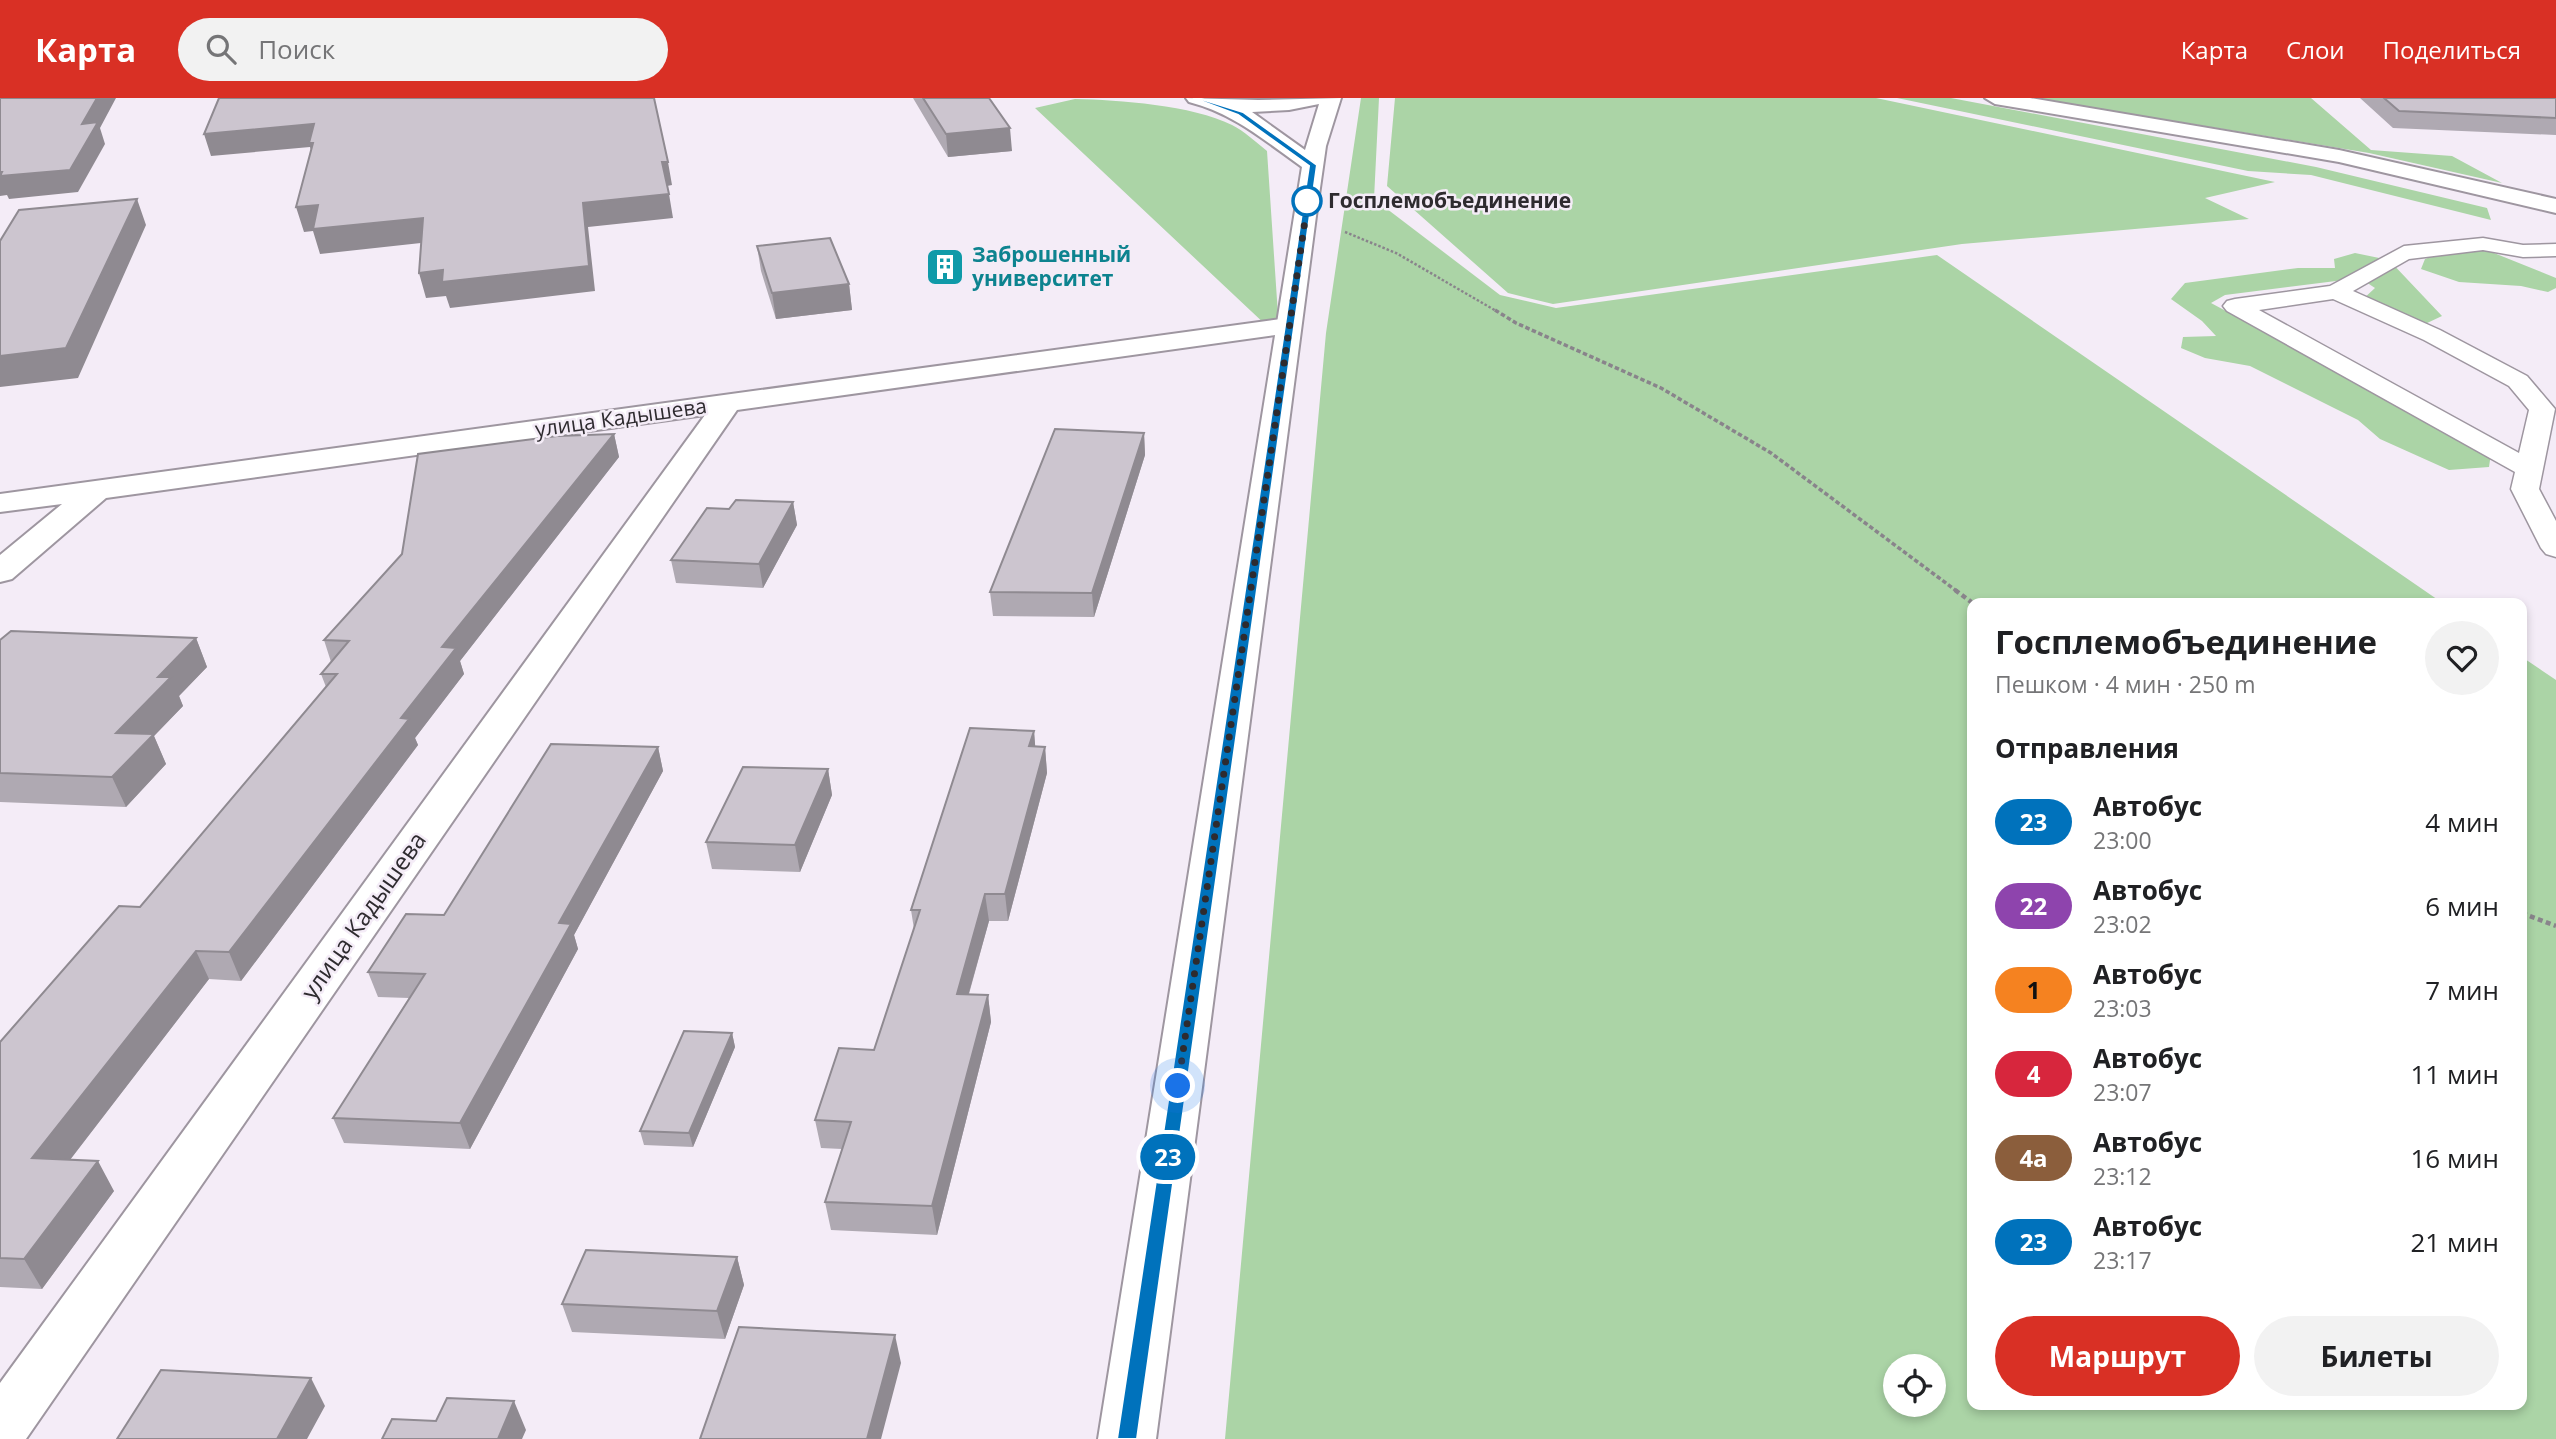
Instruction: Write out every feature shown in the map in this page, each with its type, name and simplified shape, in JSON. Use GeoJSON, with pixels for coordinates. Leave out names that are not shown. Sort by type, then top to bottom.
{"type":"FeatureCollection","features":[{"type":"Feature","properties":{"kind":"street"},"geometry":{"type":"LineString","coordinates":[[1205,100],[1280,105],[1319,98]]}},
{"type":"Feature","properties":{"kind":"street"},"geometry":{"type":"LineString","coordinates":[[1127,1439],[1314,155],[1331,98]]}},
{"type":"Feature","properties":{"kind":"street"},"geometry":{"type":"LineString","coordinates":[[1995,98],[2339,156],[2556,205]]}},
{"type":"Feature","properties":{"kind":"street"},"geometry":{"type":"LineString","coordinates":[[1205,100],[1240,113],[1314,155]]}},
{"type":"Feature","properties":{"kind":"street","name":"улица Кадышева"},"geometry":{"type":"LineString","coordinates":[[0,503],[1288,326]]}},
{"type":"Feature","properties":{"kind":"street","name":"улица Кадышева"},"geometry":{"type":"LineString","coordinates":[[0,1429],[728,403]]}},
{"type":"Feature","properties":{"kind":"street"},"geometry":{"type":"LineString","coordinates":[[0,572],[98,489]]}},
{"type":"Feature","properties":{"kind":"lane"},"geometry":{"type":"LineString","coordinates":[[1186,98],[1205,100]]}},
{"type":"Feature","properties":{"kind":"lane"},"geometry":{"type":"LineString","coordinates":[[2529,469],[2235,306],[2336,292],[2404,253],[2483,244],[2523,251],[2556,250]]}},
{"type":"Feature","properties":{"kind":"lane"},"geometry":{"type":"LineString","coordinates":[[2523,251],[2556,266]]}},
{"type":"Feature","properties":{"kind":"lane"},"geometry":{"type":"LineString","coordinates":[[2336,292],[2432,335],[2518,381],[2542,409],[2525,489],[2556,548]]}},
{"type":"Feature","properties":{"kind":"path"},"geometry":{"type":"LineString","coordinates":[[1305,216],[1396,253],[1516,323],[1661,388],[1771,453],[1967,599]]}},
{"type":"Feature","properties":{"kind":"path"},"geometry":{"type":"LineString","coordinates":[[2527,915],[2556,926]]}},
{"type":"Feature","properties":{"kind":"green space"},"geometry":{"type":"Polygon","coordinates":[[[1361,98],[1379,98],[1374,199],[1500,295],[1556,308],[1937,255],[2435,598],[1967,598],[1967,1410],[2527,1410],[2527,660],[2556,680],[2556,1439],[1225,1439],[1326,333],[1361,98]]]}},
{"type":"Feature","properties":{"kind":"green space"},"geometry":{"type":"Polygon","coordinates":[[[1395,98],[1876,98],[2275,182],[2205,198],[2249,219],[1962,244],[1553,304],[1508,293],[1387,186],[1395,98]]]}},
{"type":"Feature","properties":{"kind":"green space"},"geometry":{"type":"Polygon","coordinates":[[[1897,98],[1951,98],[2316,167],[2487,208],[2491,220],[2311,175],[2248,171],[1897,98]]]}},
{"type":"Feature","properties":{"kind":"green space"},"geometry":{"type":"Polygon","coordinates":[[[2035,98],[2311,98],[2371,150],[2452,156],[2502,183],[2369,153],[2035,98]]]}},
{"type":"Feature","properties":{"kind":"green space"},"geometry":{"type":"Polygon","coordinates":[[[1075,99],[1133,102],[1176,108],[1216,118],[1245,133],[1267,151],[1278,315],[1268,327],[1035,108],[1075,99]]]}},
{"type":"Feature","properties":{"kind":"green space"},"geometry":{"type":"Polygon","coordinates":[[[2453,249],[2489,251],[2556,278],[2556,288],[2548,292],[2521,286],[2459,282],[2421,269],[2425,259],[2453,249]]]}},
{"type":"Feature","properties":{"kind":"green space"},"geometry":{"type":"Polygon","coordinates":[[[2355,253],[2389,260],[2442,316],[2425,324],[2362,300],[2375,288],[2360,278],[2225,295],[2211,303],[2491,453],[2489,467],[2449,470],[2380,439],[2358,420],[2250,366],[2205,358],[2181,348],[2183,337],[2216,336],[2202,321],[2171,299],[2185,283],[2298,268],[2335,268],[2334,259],[2355,253]]]}},
{"type":"Feature","properties":{"kind":"building"},"geometry":{"type":"Polygon","coordinates":[[[0,98],[97,98],[82,124],[98,122],[70,170],[0,176],[0,98]]]}},
{"type":"Feature","properties":{"kind":"building"},"geometry":{"type":"Polygon","coordinates":[[[219,98],[654,98],[668,162],[662,162],[669,194],[583,203],[589,266],[442,282],[443,270],[419,273],[423,218],[313,229],[318,205],[296,207],[313,143],[309,143],[314,124],[204,134],[219,98]]]}},
{"type":"Feature","properties":{"kind":"building"},"geometry":{"type":"Polygon","coordinates":[[[923,98],[989,98],[1010,128],[946,134],[923,98]]]}},
{"type":"Feature","properties":{"kind":"building"},"geometry":{"type":"Polygon","coordinates":[[[2384,98],[2556,98],[2556,118],[2399,111],[2384,98]]]}},
{"type":"Feature","properties":{"kind":"building"},"geometry":{"type":"Polygon","coordinates":[[[137,199],[66,348],[0,356],[0,241],[19,210],[137,199]]]}},
{"type":"Feature","properties":{"kind":"building"},"geometry":{"type":"Polygon","coordinates":[[[830,238],[849,284],[772,293],[757,246],[830,238]]]}},
{"type":"Feature","properties":{"kind":"building"},"geometry":{"type":"Polygon","coordinates":[[[1055,429],[1144,433],[1092,593],[990,592],[1055,429]]]}},
{"type":"Feature","properties":{"kind":"building"},"geometry":{"type":"Polygon","coordinates":[[[614,434],[442,647],[456,648],[401,718],[409,719],[229,952],[196,951],[32,1158],[98,1161],[24,1259],[0,1258],[0,1042],[119,906],[140,907],[337,674],[321,674],[349,641],[324,640],[402,554],[418,454],[557,436],[614,434]]]}},
{"type":"Feature","properties":{"kind":"building"},"geometry":{"type":"Polygon","coordinates":[[[736,500],[793,502],[759,564],[671,560],[707,508],[729,509],[736,500]]]}},
{"type":"Feature","properties":{"kind":"building"},"geometry":{"type":"Polygon","coordinates":[[[11,631],[196,638],[158,677],[171,677],[116,733],[154,734],[112,777],[0,773],[0,640],[11,631]]]}},
{"type":"Feature","properties":{"kind":"building"},"geometry":{"type":"Polygon","coordinates":[[[970,728],[1034,731],[1029,746],[1045,747],[1005,894],[985,894],[957,994],[988,995],[932,1206],[825,1202],[851,1122],[815,1120],[839,1048],[874,1050],[920,910],[911,910],[970,728]]]}},
{"type":"Feature","properties":{"kind":"building"},"geometry":{"type":"Polygon","coordinates":[[[551,744],[658,747],[559,923],[571,924],[460,1123],[333,1118],[425,974],[368,972],[406,914],[444,915],[551,744]]]}},
{"type":"Feature","properties":{"kind":"building"},"geometry":{"type":"Polygon","coordinates":[[[743,767],[828,769],[795,845],[706,842],[743,767]]]}},
{"type":"Feature","properties":{"kind":"building"},"geometry":{"type":"Polygon","coordinates":[[[684,1031],[732,1033],[689,1133],[640,1131],[684,1031]]]}},
{"type":"Feature","properties":{"kind":"building"},"geometry":{"type":"Polygon","coordinates":[[[586,1250],[737,1257],[717,1311],[562,1304],[586,1250]]]}},
{"type":"Feature","properties":{"kind":"building"},"geometry":{"type":"Polygon","coordinates":[[[739,1327],[895,1335],[867,1439],[700,1439],[739,1327]]]}},
{"type":"Feature","properties":{"kind":"building"},"geometry":{"type":"Polygon","coordinates":[[[161,1370],[311,1378],[277,1439],[117,1439],[161,1370]]]}},
{"type":"Feature","properties":{"kind":"building"},"geometry":{"type":"Polygon","coordinates":[[[447,1398],[514,1401],[498,1439],[382,1439],[392,1419],[436,1421],[447,1398]]]}},
{"type":"Feature","properties":{"kind":"bus line","name":"23"},"geometry":{"type":"LineString","coordinates":[[1127,1439],[1313,165],[1240,113],[1196,98]]}},
{"type":"Feature","properties":{"kind":"place","name":"Госплемобъединение"},"geometry":{"type":"Point","coordinates":[1307,201]}},
{"type":"Feature","properties":{"kind":"place","name":"Заброшенный университет"},"geometry":{"type":"Point","coordinates":[945,267]}},
{"type":"Feature","properties":{"kind":"route"},"geometry":{"type":"LineString","coordinates":[[1178,1086],[1309,193],[1307,201]]}}]}
